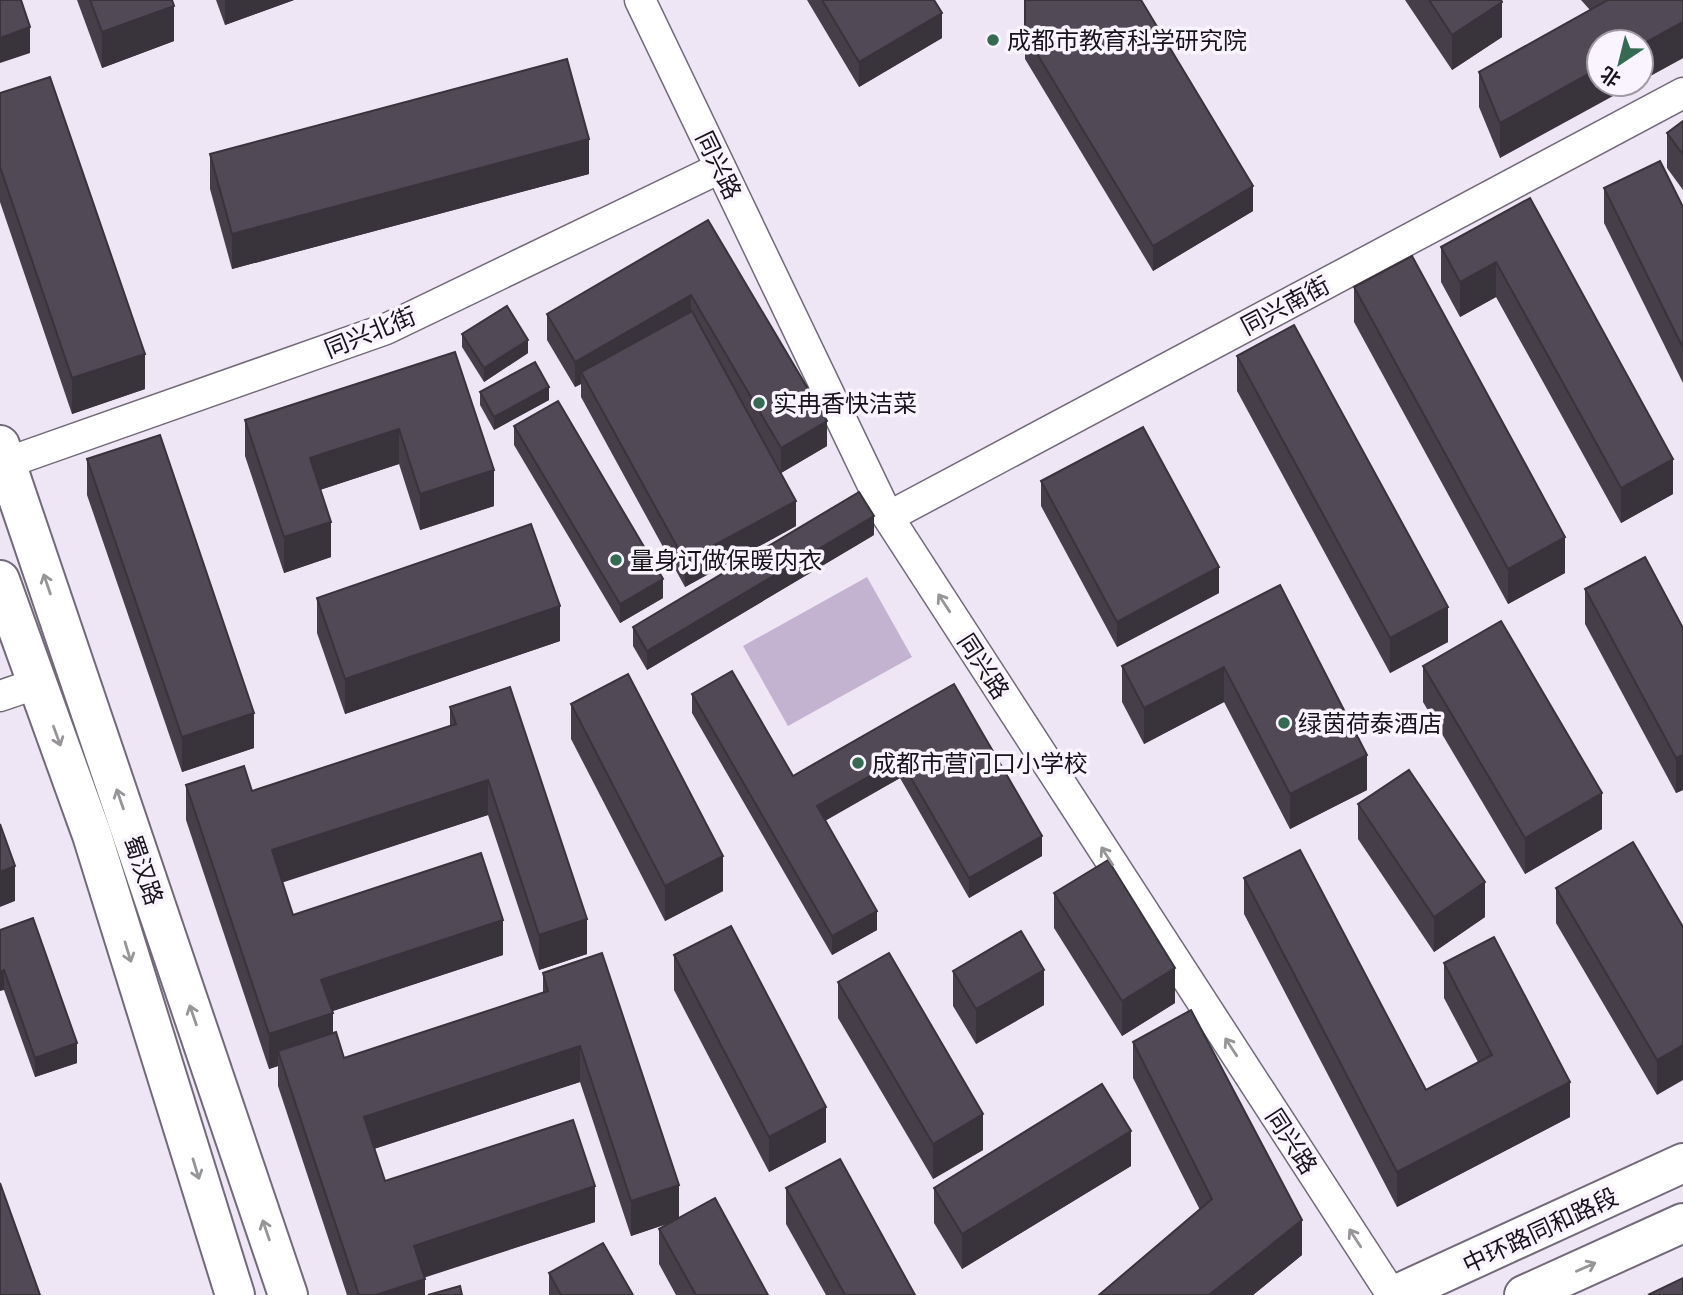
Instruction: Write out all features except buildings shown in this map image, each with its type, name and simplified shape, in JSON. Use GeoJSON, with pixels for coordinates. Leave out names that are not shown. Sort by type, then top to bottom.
{"type":"FeatureCollection","features":[{"type":"Feature","properties":{"kind":"main road","name":"蜀汉路"},"geometry":{"type":"LineString","coordinates":[[3,454],[288,1295]]}},
{"type":"Feature","properties":{"kind":"main road","name":"蜀汉路"},"geometry":{"type":"LineString","coordinates":[[0,580],[92,835],[235,1295]]}},
{"type":"Feature","properties":{"kind":"main road","name":"中环路同和路段"},"geometry":{"type":"LineString","coordinates":[[1394,1295],[1683,1163]]}},
{"type":"Feature","properties":{"kind":"main road"},"geometry":{"type":"LineString","coordinates":[[1524,1295],[1683,1223]]}},
{"type":"Feature","properties":{"kind":"street","name":"同兴路"},"geometry":{"type":"LineString","coordinates":[[640,0],[888,517],[1394,1295]]}},
{"type":"Feature","properties":{"kind":"street","name":"同兴南街"},"geometry":{"type":"LineString","coordinates":[[888,517],[1683,93]]}},
{"type":"Feature","properties":{"kind":"street","name":"同兴北街"},"geometry":{"type":"LineString","coordinates":[[3,454],[386,328],[720,168]]}},
{"type":"Feature","properties":{"kind":"street"},"geometry":{"type":"LineString","coordinates":[[0,696],[38,683]]}},
{"type":"Feature","properties":{"kind":"shaded area"},"geometry":{"type":"Polygon","coordinates":[[[867,577],[912,657],[788,726],[743,646],[867,577]]]}},
{"type":"Feature","properties":{"kind":"place","name":"成都市教育科学研究院"},"geometry":{"type":"Point","coordinates":[993,40]}},
{"type":"Feature","properties":{"kind":"place","name":"实冉香快洁菜"},"geometry":{"type":"Point","coordinates":[759,403]}},
{"type":"Feature","properties":{"kind":"place","name":"量身订做保暖内衣"},"geometry":{"type":"Point","coordinates":[616,560]}},
{"type":"Feature","properties":{"kind":"place","name":"绿茵荷泰酒店"},"geometry":{"type":"Point","coordinates":[1284,723]}},
{"type":"Feature","properties":{"kind":"place","name":"成都市营门口小学校"},"geometry":{"type":"Point","coordinates":[858,763]}}]}
